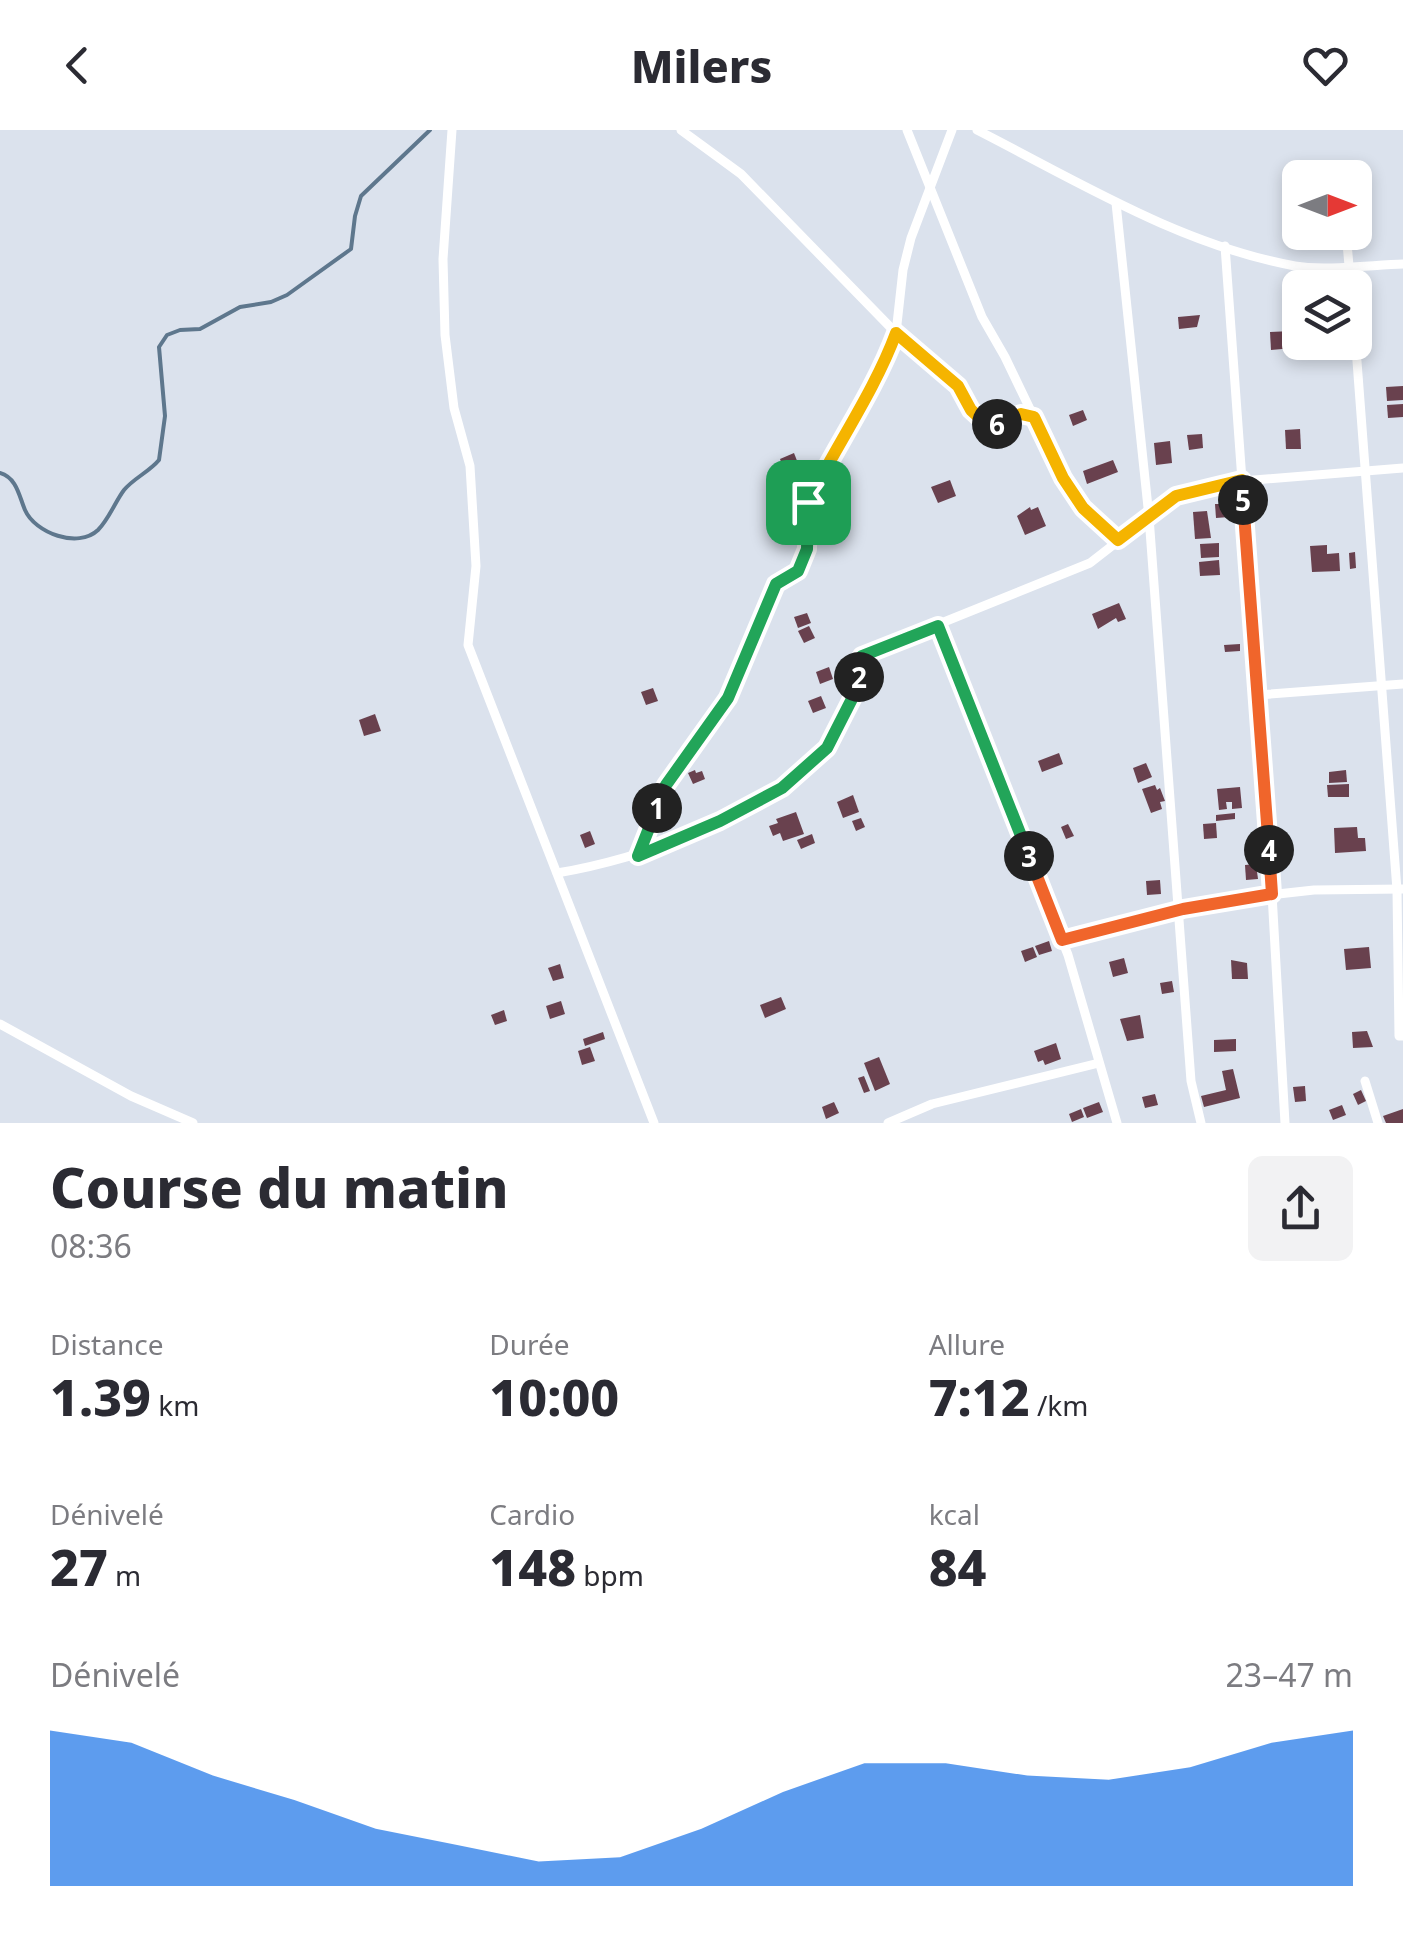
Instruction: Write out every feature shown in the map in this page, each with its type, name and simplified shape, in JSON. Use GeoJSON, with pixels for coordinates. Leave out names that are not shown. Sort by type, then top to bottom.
{"type":"FeatureCollection","features":[{"type":"Feature","properties":{"kind":"street"},"geometry":{"type":"LineString","coordinates":[[452,130],[443,258],[445,335],[454,408],[470,466],[476,566],[468,645],[654,1123]]}},
{"type":"Feature","properties":{"kind":"street"},"geometry":{"type":"LineString","coordinates":[[452,144],[462,130]]}},
{"type":"Feature","properties":{"kind":"street"},"geometry":{"type":"LineString","coordinates":[[682,130],[741,174],[896,333],[958,386],[971,410],[983,421],[993,424],[1021,414],[1034,417]]}},
{"type":"Feature","properties":{"kind":"street"},"geometry":{"type":"LineString","coordinates":[[907,130],[982,317],[1063,478],[1083,508],[1118,540]]}},
{"type":"Feature","properties":{"kind":"street"},"geometry":{"type":"LineString","coordinates":[[638,856],[666,785],[728,698],[776,584],[798,571],[807,549],[808,502],[885,364],[896,333],[903,270],[952,130]]}},
{"type":"Feature","properties":{"kind":"street"},"geometry":{"type":"LineString","coordinates":[[977,130],[1116,203],[1225,246],[1298,267],[1403,264]]}},
{"type":"Feature","properties":{"kind":"street"},"geometry":{"type":"LineString","coordinates":[[1116,203],[1149,518],[1191,1081],[1201,1123]]}},
{"type":"Feature","properties":{"kind":"street"},"geometry":{"type":"LineString","coordinates":[[1225,246],[1285,1123]]}},
{"type":"Feature","properties":{"kind":"street"},"geometry":{"type":"LineString","coordinates":[[1348,250],[1349,270]]}},
{"type":"Feature","properties":{"kind":"street"},"geometry":{"type":"LineString","coordinates":[[1357,360],[1380,686],[1400,889],[1399,1036],[1403,1036]]}},
{"type":"Feature","properties":{"kind":"street"},"geometry":{"type":"LineString","coordinates":[[557,873],[638,856],[720,821],[782,788],[827,748],[857,689],[862,656],[1090,563],[1176,496],[1242,480],[1403,468]]}},
{"type":"Feature","properties":{"kind":"street"},"geometry":{"type":"LineString","coordinates":[[938,626],[1062,940],[1117,1123]]}},
{"type":"Feature","properties":{"kind":"street"},"geometry":{"type":"LineString","coordinates":[[1258,695],[1403,684]]}},
{"type":"Feature","properties":{"kind":"street"},"geometry":{"type":"LineString","coordinates":[[1062,940],[1178,911],[1272,894],[1400,889]]}},
{"type":"Feature","properties":{"kind":"street"},"geometry":{"type":"LineString","coordinates":[[0,1024],[131,1096],[193,1123]]}},
{"type":"Feature","properties":{"kind":"street"},"geometry":{"type":"LineString","coordinates":[[888,1123],[932,1104],[1099,1063]]}},
{"type":"Feature","properties":{"kind":"street"},"geometry":{"type":"LineString","coordinates":[[1365,1081],[1378,1123]]}},
{"type":"Feature","properties":{"kind":"building"},"geometry":{"type":"Polygon","coordinates":[[[1200,315],[1197,327],[1179,329],[1178,317],[1200,315]]]}},
{"type":"Feature","properties":{"kind":"building"},"geometry":{"type":"Polygon","coordinates":[[[1282,331],[1282,349],[1271,350],[1270,332],[1282,331]]]}},
{"type":"Feature","properties":{"kind":"building"},"geometry":{"type":"Polygon","coordinates":[[[1403,386],[1403,400],[1387,401],[1386,387],[1403,386]]]}},
{"type":"Feature","properties":{"kind":"building"},"geometry":{"type":"Polygon","coordinates":[[[1403,404],[1403,417],[1388,418],[1387,405],[1403,404]]]}},
{"type":"Feature","properties":{"kind":"building"},"geometry":{"type":"Polygon","coordinates":[[[1083,410],[1087,420],[1073,426],[1069,415],[1083,410]]]}},
{"type":"Feature","properties":{"kind":"building"},"geometry":{"type":"Polygon","coordinates":[[[1300,429],[1301,449],[1286,449],[1285,430],[1300,429]]]}},
{"type":"Feature","properties":{"kind":"building"},"geometry":{"type":"Polygon","coordinates":[[[1202,434],[1203,448],[1189,450],[1187,435],[1202,434]]]}},
{"type":"Feature","properties":{"kind":"building"},"geometry":{"type":"Polygon","coordinates":[[[1170,441],[1172,463],[1156,465],[1154,443],[1170,441]]]}},
{"type":"Feature","properties":{"kind":"building"},"geometry":{"type":"Polygon","coordinates":[[[794,453],[801,471],[787,477],[780,459],[794,453]]]}},
{"type":"Feature","properties":{"kind":"building"},"geometry":{"type":"Polygon","coordinates":[[[1113,460],[1118,472],[1087,484],[1083,471],[1113,460]]]}},
{"type":"Feature","properties":{"kind":"building"},"geometry":{"type":"Polygon","coordinates":[[[950,480],[956,496],[938,503],[931,487],[950,480]]]}},
{"type":"Feature","properties":{"kind":"building"},"geometry":{"type":"Polygon","coordinates":[[[1215,504],[1228,504],[1229,517],[1216,518],[1215,504]]]}},
{"type":"Feature","properties":{"kind":"building"},"geometry":{"type":"Polygon","coordinates":[[[1030,507],[1038,507],[1046,526],[1025,535],[1017,516],[1030,507]]]}},
{"type":"Feature","properties":{"kind":"building"},"geometry":{"type":"Polygon","coordinates":[[[1207,511],[1211,538],[1195,539],[1193,512],[1207,511]]]}},
{"type":"Feature","properties":{"kind":"building"},"geometry":{"type":"Polygon","coordinates":[[[1219,543],[1219,557],[1201,558],[1200,544],[1219,543]]]}},
{"type":"Feature","properties":{"kind":"building"},"geometry":{"type":"Polygon","coordinates":[[[1327,545],[1327,554],[1339,553],[1340,571],[1312,572],[1310,546],[1327,545]]]}},
{"type":"Feature","properties":{"kind":"building"},"geometry":{"type":"Polygon","coordinates":[[[1355,552],[1356,568],[1350,569],[1349,553],[1355,552]]]}},
{"type":"Feature","properties":{"kind":"building"},"geometry":{"type":"Polygon","coordinates":[[[1219,560],[1220,575],[1200,576],[1199,562],[1219,560]]]}},
{"type":"Feature","properties":{"kind":"building"},"geometry":{"type":"Polygon","coordinates":[[[1119,603],[1126,619],[1118,622],[1116,618],[1098,629],[1092,614],[1119,603]]]}},
{"type":"Feature","properties":{"kind":"building"},"geometry":{"type":"Polygon","coordinates":[[[807,613],[811,623],[798,628],[794,617],[807,613]]]}},
{"type":"Feature","properties":{"kind":"building"},"geometry":{"type":"Polygon","coordinates":[[[809,626],[815,638],[804,643],[798,631],[809,626]]]}},
{"type":"Feature","properties":{"kind":"building"},"geometry":{"type":"Polygon","coordinates":[[[1240,644],[1240,651],[1225,652],[1224,645],[1240,644]]]}},
{"type":"Feature","properties":{"kind":"building"},"geometry":{"type":"Polygon","coordinates":[[[829,667],[833,679],[820,684],[816,672],[829,667]]]}},
{"type":"Feature","properties":{"kind":"building"},"geometry":{"type":"Polygon","coordinates":[[[653,688],[658,701],[646,705],[641,692],[653,688]]]}},
{"type":"Feature","properties":{"kind":"building"},"geometry":{"type":"Polygon","coordinates":[[[821,696],[826,708],[813,713],[808,701],[821,696]]]}},
{"type":"Feature","properties":{"kind":"building"},"geometry":{"type":"Polygon","coordinates":[[[375,714],[381,731],[364,736],[359,720],[375,714]]]}},
{"type":"Feature","properties":{"kind":"building"},"geometry":{"type":"Polygon","coordinates":[[[1059,753],[1063,764],[1042,772],[1038,761],[1059,753]]]}},
{"type":"Feature","properties":{"kind":"building"},"geometry":{"type":"Polygon","coordinates":[[[1146,763],[1152,777],[1138,783],[1133,768],[1146,763]]]}},
{"type":"Feature","properties":{"kind":"building"},"geometry":{"type":"Polygon","coordinates":[[[1346,770],[1347,782],[1329,783],[1329,772],[1346,770]]]}},
{"type":"Feature","properties":{"kind":"building"},"geometry":{"type":"Polygon","coordinates":[[[702,771],[705,779],[693,784],[688,773],[702,771]]]}},
{"type":"Feature","properties":{"kind":"building"},"geometry":{"type":"Polygon","coordinates":[[[1349,784],[1349,797],[1328,797],[1327,785],[1349,784]]]}},
{"type":"Feature","properties":{"kind":"building"},"geometry":{"type":"Polygon","coordinates":[[[1155,785],[1165,801],[1160,802],[1162,809],[1151,813],[1142,789],[1155,785]]]}},
{"type":"Feature","properties":{"kind":"building"},"geometry":{"type":"Polygon","coordinates":[[[1240,787],[1242,808],[1232,809],[1232,802],[1226,802],[1227,809],[1219,810],[1217,789],[1240,787]]]}},
{"type":"Feature","properties":{"kind":"building"},"geometry":{"type":"Polygon","coordinates":[[[853,795],[859,812],[843,818],[837,802],[853,795]]]}},
{"type":"Feature","properties":{"kind":"building"},"geometry":{"type":"Polygon","coordinates":[[[796,812],[804,834],[783,841],[780,833],[773,836],[769,826],[796,812]]]}},
{"type":"Feature","properties":{"kind":"building"},"geometry":{"type":"Polygon","coordinates":[[[1235,813],[1235,819],[1216,821],[1216,815],[1235,813]]]}},
{"type":"Feature","properties":{"kind":"building"},"geometry":{"type":"Polygon","coordinates":[[[861,818],[865,827],[856,831],[852,821],[861,818]]]}},
{"type":"Feature","properties":{"kind":"building"},"geometry":{"type":"Polygon","coordinates":[[[1216,823],[1217,838],[1204,839],[1203,824],[1216,823]]]}},
{"type":"Feature","properties":{"kind":"building"},"geometry":{"type":"Polygon","coordinates":[[[1068,824],[1074,836],[1066,839],[1061,827],[1068,824]]]}},
{"type":"Feature","properties":{"kind":"building"},"geometry":{"type":"Polygon","coordinates":[[[1357,827],[1358,838],[1365,838],[1366,851],[1335,853],[1334,828],[1357,827]]]}},
{"type":"Feature","properties":{"kind":"building"},"geometry":{"type":"Polygon","coordinates":[[[590,831],[595,844],[585,848],[580,835],[590,831]]]}},
{"type":"Feature","properties":{"kind":"building"},"geometry":{"type":"Polygon","coordinates":[[[812,834],[815,843],[801,849],[797,840],[812,834]]]}},
{"type":"Feature","properties":{"kind":"building"},"geometry":{"type":"Polygon","coordinates":[[[1256,864],[1258,879],[1246,880],[1245,865],[1256,864]]]}},
{"type":"Feature","properties":{"kind":"building"},"geometry":{"type":"Polygon","coordinates":[[[1160,880],[1161,894],[1147,895],[1146,881],[1160,880]]]}},
{"type":"Feature","properties":{"kind":"building"},"geometry":{"type":"Polygon","coordinates":[[[1049,941],[1052,951],[1039,955],[1035,946],[1049,941]]]}},
{"type":"Feature","properties":{"kind":"building"},"geometry":{"type":"Polygon","coordinates":[[[1033,947],[1037,957],[1025,962],[1021,951],[1033,947]]]}},
{"type":"Feature","properties":{"kind":"building"},"geometry":{"type":"Polygon","coordinates":[[[1369,947],[1371,968],[1346,970],[1344,949],[1369,947]]]}},
{"type":"Feature","properties":{"kind":"building"},"geometry":{"type":"Polygon","coordinates":[[[1124,958],[1128,973],[1113,977],[1109,962],[1124,958]]]}},
{"type":"Feature","properties":{"kind":"building"},"geometry":{"type":"Polygon","coordinates":[[[1231,960],[1247,963],[1248,979],[1232,979],[1231,960]]]}},
{"type":"Feature","properties":{"kind":"building"},"geometry":{"type":"Polygon","coordinates":[[[560,964],[564,978],[553,981],[548,968],[560,964]]]}},
{"type":"Feature","properties":{"kind":"building"},"geometry":{"type":"Polygon","coordinates":[[[1172,981],[1174,992],[1162,994],[1160,983],[1172,981]]]}},
{"type":"Feature","properties":{"kind":"building"},"geometry":{"type":"Polygon","coordinates":[[[781,997],[786,1009],[765,1018],[760,1005],[781,997]]]}},
{"type":"Feature","properties":{"kind":"building"},"geometry":{"type":"Polygon","coordinates":[[[561,1001],[565,1014],[550,1019],[546,1006],[561,1001]]]}},
{"type":"Feature","properties":{"kind":"building"},"geometry":{"type":"Polygon","coordinates":[[[504,1010],[507,1021],[495,1025],[491,1015],[504,1010]]]}},
{"type":"Feature","properties":{"kind":"building"},"geometry":{"type":"Polygon","coordinates":[[[1140,1015],[1144,1038],[1127,1041],[1120,1019],[1140,1015]]]}},
{"type":"Feature","properties":{"kind":"building"},"geometry":{"type":"Polygon","coordinates":[[[1367,1031],[1373,1047],[1353,1048],[1352,1032],[1367,1031]]]}},
{"type":"Feature","properties":{"kind":"building"},"geometry":{"type":"Polygon","coordinates":[[[603,1032],[605,1039],[585,1046],[583,1039],[603,1032]]]}},
{"type":"Feature","properties":{"kind":"building"},"geometry":{"type":"Polygon","coordinates":[[[1236,1039],[1236,1051],[1214,1052],[1214,1040],[1236,1039]]]}},
{"type":"Feature","properties":{"kind":"building"},"geometry":{"type":"Polygon","coordinates":[[[1056,1043],[1061,1059],[1045,1065],[1043,1060],[1038,1062],[1034,1051],[1056,1043]]]}},
{"type":"Feature","properties":{"kind":"building"},"geometry":{"type":"Polygon","coordinates":[[[590,1047],[595,1061],[582,1065],[578,1051],[590,1047]]]}},
{"type":"Feature","properties":{"kind":"building"},"geometry":{"type":"Polygon","coordinates":[[[879,1057],[890,1084],[875,1091],[864,1063],[879,1057]]]}},
{"type":"Feature","properties":{"kind":"building"},"geometry":{"type":"Polygon","coordinates":[[[1233,1069],[1240,1098],[1204,1107],[1201,1096],[1226,1090],[1222,1071],[1233,1069]]]}},
{"type":"Feature","properties":{"kind":"building"},"geometry":{"type":"Polygon","coordinates":[[[864,1076],[870,1091],[864,1093],[858,1078],[864,1076]]]}},
{"type":"Feature","properties":{"kind":"building"},"geometry":{"type":"Polygon","coordinates":[[[1305,1086],[1306,1101],[1295,1102],[1293,1087],[1305,1086]]]}},
{"type":"Feature","properties":{"kind":"building"},"geometry":{"type":"Polygon","coordinates":[[[1361,1090],[1366,1101],[1358,1105],[1353,1094],[1361,1090]]]}},
{"type":"Feature","properties":{"kind":"building"},"geometry":{"type":"Polygon","coordinates":[[[1155,1094],[1158,1105],[1145,1108],[1142,1097],[1155,1094]]]}},
{"type":"Feature","properties":{"kind":"building"},"geometry":{"type":"Polygon","coordinates":[[[834,1102],[839,1113],[826,1119],[822,1107],[834,1102]]]}},
{"type":"Feature","properties":{"kind":"building"},"geometry":{"type":"Polygon","coordinates":[[[1099,1102],[1103,1112],[1087,1118],[1083,1108],[1099,1102]]]}},
{"type":"Feature","properties":{"kind":"building"},"geometry":{"type":"Polygon","coordinates":[[[1342,1105],[1346,1115],[1333,1120],[1329,1110],[1342,1105]]]}},
{"type":"Feature","properties":{"kind":"building"},"geometry":{"type":"Polygon","coordinates":[[[1081,1109],[1084,1117],[1072,1122],[1069,1114],[1081,1109]]]}},
{"type":"Feature","properties":{"kind":"building"},"geometry":{"type":"Polygon","coordinates":[[[1403,1109],[1403,1123],[1386,1123],[1383,1116],[1403,1109]]]}},
{"type":"Feature","properties":{"kind":"waterway"},"geometry":{"type":"LineString","coordinates":[[0,473],[14,483],[25,510],[38,526],[69,538],[90,536],[98,530],[124,490],[159,460],[165,416],[159,347],[167,335],[200,329],[240,307],[287,295],[351,249],[361,196],[430,130]]}},
{"type":"Feature","properties":{"kind":"route"},"geometry":{"type":"LineString","coordinates":[[896,333],[958,386],[971,410],[983,421],[1008,422],[1021,414],[1034,417],[1063,478],[1083,508],[1118,540],[1176,496],[1242,480],[1272,894],[1183,909],[1062,940],[938,626],[862,656],[857,689],[827,748],[782,788],[720,821],[638,856],[666,785],[728,698],[776,584],[798,571],[807,549],[808,502],[885,364],[896,333]]}}]}
